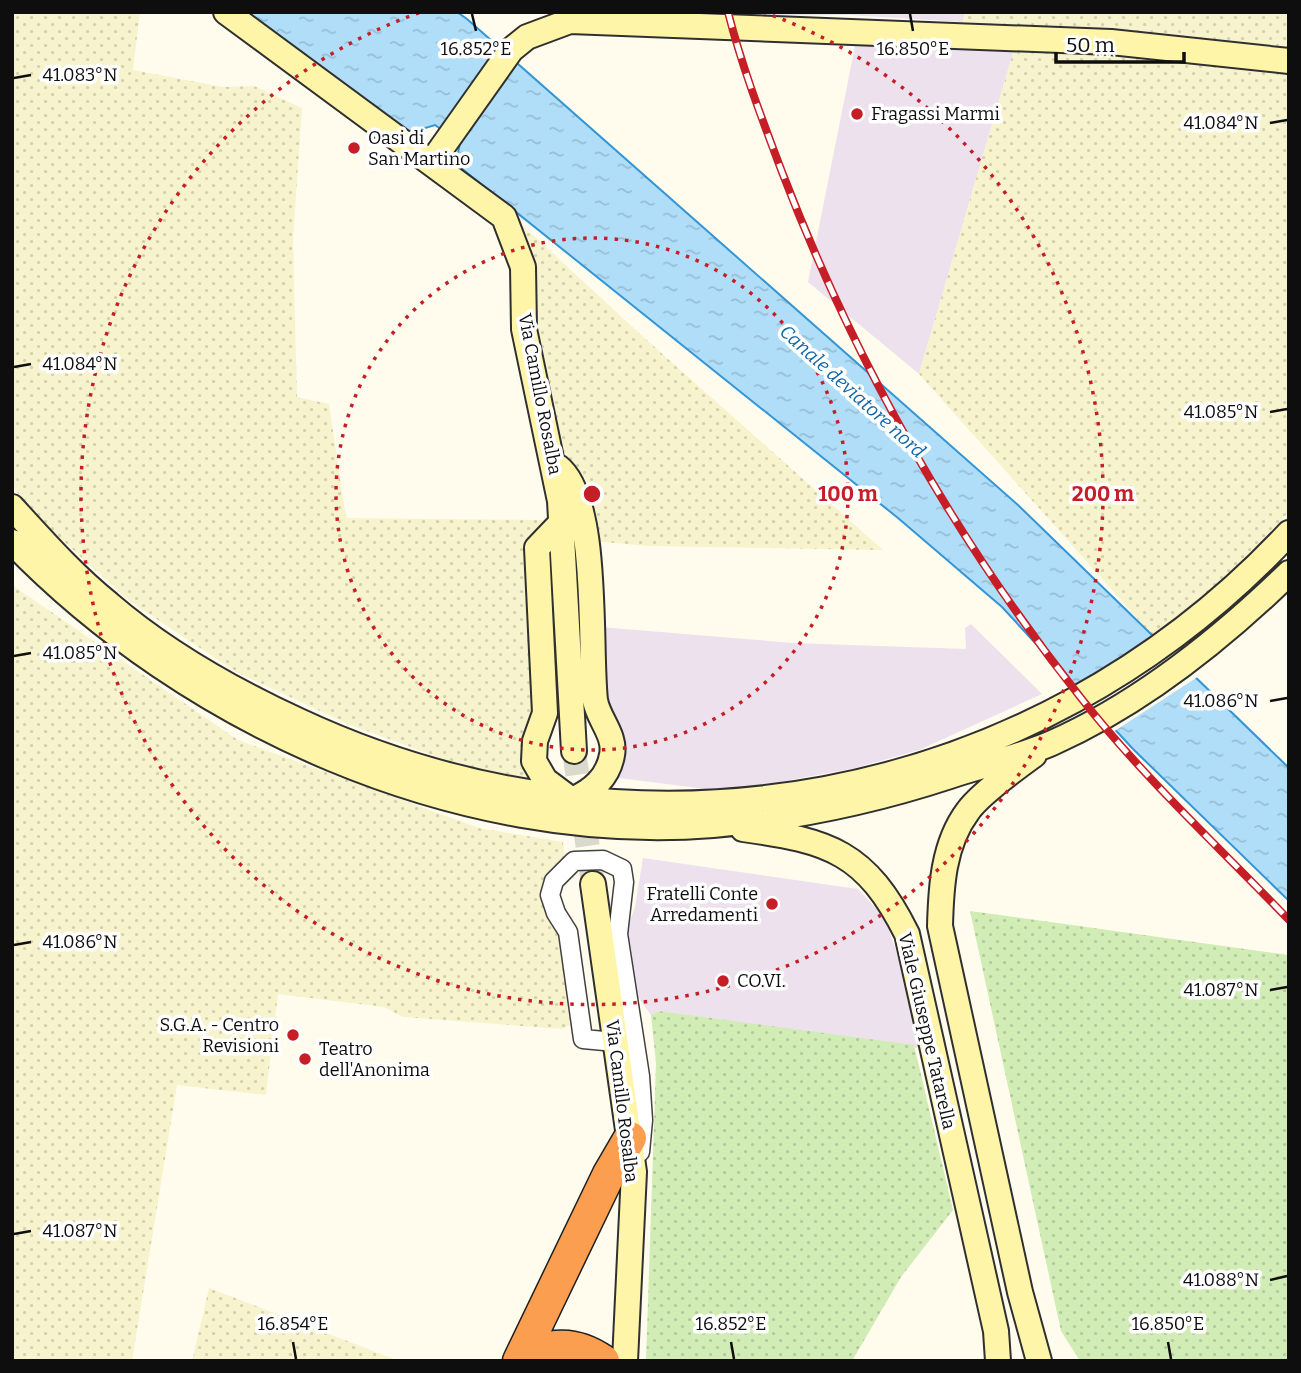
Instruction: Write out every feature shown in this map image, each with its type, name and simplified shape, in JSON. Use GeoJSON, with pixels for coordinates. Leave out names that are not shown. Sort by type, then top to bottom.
{"type":"FeatureCollection","features":[{"type":"Feature","properties":{"kind":"highway"},"geometry":{"type":"LineString","coordinates":[[520,1361],[609,1174],[630,1138]]}},
{"type":"Feature","properties":{"kind":"highway"},"geometry":{"type":"LineString","coordinates":[[520,1361],[543,1349],[557,1346],[575,1347],[603,1361]]}},
{"type":"Feature","properties":{"kind":"main road","name":"Via Camillo Rosalba"},"geometry":{"type":"LineString","coordinates":[[226,12],[504,218],[523,267],[524,329],[543,427],[555,464],[560,501],[559,525],[574,751]]}},
{"type":"Feature","properties":{"kind":"main road"},"geometry":{"type":"LineString","coordinates":[[431,163],[511,50],[548,27],[570,21],[599,20],[1111,42],[1289,61]]}},
{"type":"Feature","properties":{"kind":"main road"},"geometry":{"type":"LineString","coordinates":[[555,464],[564,471],[578,497],[581,509],[588,547],[596,704],[613,749],[609,770],[600,782],[588,793],[572,800]]}},
{"type":"Feature","properties":{"kind":"main road"},"geometry":{"type":"LineString","coordinates":[[12,507],[76,576],[134,624],[215,678],[321,732],[437,773],[524,793],[572,800],[711,804],[818,791],[929,763],[1037,720],[1154,651],[1196,620],[1261,563],[1289,533]]}},
{"type":"Feature","properties":{"kind":"main road"},"geometry":{"type":"LineString","coordinates":[[559,525],[537,548],[545,713],[533,751],[534,761],[545,780],[572,800]]}},
{"type":"Feature","properties":{"kind":"main road"},"geometry":{"type":"LineString","coordinates":[[12,542],[65,594],[117,637],[171,675],[279,734],[334,759],[455,800],[589,823],[711,825],[842,805],[909,789],[1051,744],[1161,680],[1236,622],[1287,574]]}},
{"type":"Feature","properties":{"kind":"main road"},"geometry":{"type":"LineString","coordinates":[[65,594],[134,624],[171,675]]}},
{"type":"Feature","properties":{"kind":"main road","name":"Viale Giuseppe Tatarella"},"geometry":{"type":"LineString","coordinates":[[1039,1361],[1020,1292],[940,916],[941,883],[952,844],[968,811],[1012,771],[1051,744]]}},
{"type":"Feature","properties":{"kind":"main road","name":"Viale Giuseppe Tatarella"},"geometry":{"type":"LineString","coordinates":[[711,825],[794,836],[828,846],[860,866],[891,903],[907,934],[996,1331],[998,1361]]}},
{"type":"Feature","properties":{"kind":"main road","name":"Via Camillo Rosalba"},"geometry":{"type":"LineString","coordinates":[[593,884],[634,1172],[625,1361]]}},
{"type":"Feature","properties":{"kind":"street"},"geometry":{"type":"LineString","coordinates":[[615,1042],[583,1039],[568,933],[556,914],[550,895],[554,881],[574,861],[603,860],[622,869],[624,882],[618,934],[640,1076],[643,1120],[642,1146],[634,1172]]}},
{"type":"Feature","properties":{"kind":"shaded area"},"geometry":{"type":"Polygon","coordinates":[[[12,12],[140,12],[133,70],[223,87],[254,86],[302,108],[293,240],[297,397],[329,404],[346,518],[546,520],[538,536],[537,784],[462,766],[348,724],[236,672],[128,600],[35,515],[12,486],[12,12]]]}},
{"type":"Feature","properties":{"kind":"shaded area"},"geometry":{"type":"Polygon","coordinates":[[[711,12],[965,12],[963,22],[850,15],[711,16],[711,12]]]}},
{"type":"Feature","properties":{"kind":"shaded area"},"geometry":{"type":"Polygon","coordinates":[[[965,12],[1289,12],[1289,511],[1266,541],[1155,638],[919,374],[1015,46],[963,22],[965,12]]]}},
{"type":"Feature","properties":{"kind":"shaded area"},"geometry":{"type":"Polygon","coordinates":[[[858,31],[1015,46],[919,374],[808,282],[858,31]]]}},
{"type":"Feature","properties":{"kind":"shaded area"},"geometry":{"type":"Polygon","coordinates":[[[523,226],[883,550],[648,546],[593,541],[591,487],[551,434],[531,320],[536,265],[523,226]]]}},
{"type":"Feature","properties":{"kind":"shaded area"},"geometry":{"type":"Polygon","coordinates":[[[12,585],[238,740],[479,828],[563,842],[565,857],[549,870],[542,894],[546,911],[565,945],[570,1025],[562,1029],[403,1017],[384,1007],[278,994],[266,1095],[177,1085],[132,1361],[12,1361],[12,585]]]}},
{"type":"Feature","properties":{"kind":"shaded area"},"geometry":{"type":"Polygon","coordinates":[[[971,624],[1042,694],[919,750],[855,768],[774,783],[706,789],[611,777],[610,722],[600,627],[793,643],[966,649],[965,628],[971,624]]]}},
{"type":"Feature","properties":{"kind":"shaded area"},"geometry":{"type":"Polygon","coordinates":[[[643,858],[858,889],[885,918],[902,969],[920,1048],[659,1011],[651,1015],[638,997],[627,929],[635,907],[643,858]]]}},
{"type":"Feature","properties":{"kind":"shaded area"},"geometry":{"type":"Polygon","coordinates":[[[209,1288],[399,1361],[192,1361],[209,1288]]]}},
{"type":"Feature","properties":{"kind":"green space"},"geometry":{"type":"Polygon","coordinates":[[[970,911],[1289,955],[1289,1361],[1080,1361],[1061,1331],[970,911]]]}},
{"type":"Feature","properties":{"kind":"green space"},"geometry":{"type":"Polygon","coordinates":[[[659,1011],[914,1045],[953,1210],[901,1277],[852,1361],[646,1361],[656,1063],[651,1015],[659,1011]]]}},
{"type":"Feature","properties":{"kind":"water","name":"Canale deviatore nord"},"geometry":{"type":"Polygon","coordinates":[[[248,12],[457,12],[467,19],[1018,505],[1289,768],[1289,901],[1133,749],[1002,607],[898,518],[461,168],[457,158],[460,143],[435,125],[409,133],[264,27],[248,12]]]}},
{"type":"Feature","properties":{"kind":"pier"},"geometry":{"type":"Polygon","coordinates":[[[1158,636],[1199,676],[1113,732],[1073,688],[1158,636]]]}},
{"type":"Feature","properties":{"kind":"tunnel"},"geometry":{"type":"LineString","coordinates":[[574,751],[593,884]]}},
{"type":"Feature","properties":{"kind":"railway"},"geometry":{"type":"LineString","coordinates":[[728,12],[760,113],[811,243],[875,380],[950,511],[1035,637],[1105,727],[1156,784],[1289,920]]}},
{"type":"Feature","properties":{"kind":"place","name":"Fragassi Marmi"},"geometry":{"type":"Point","coordinates":[857,114]}},
{"type":"Feature","properties":{"kind":"place","name":"Oasi di San Martino"},"geometry":{"type":"Point","coordinates":[354,148]}},
{"type":"Feature","properties":{"kind":"place","name":"Fratelli Conte Arredamenti"},"geometry":{"type":"Point","coordinates":[772,904]}},
{"type":"Feature","properties":{"kind":"place","name":"CO.VI."},"geometry":{"type":"Point","coordinates":[723,981]}},
{"type":"Feature","properties":{"kind":"place","name":"S.G.A. - Centro Revisioni"},"geometry":{"type":"Point","coordinates":[293,1035]}},
{"type":"Feature","properties":{"kind":"place","name":"Teatro dell'Anonima"},"geometry":{"type":"Point","coordinates":[305,1059]}}]}
